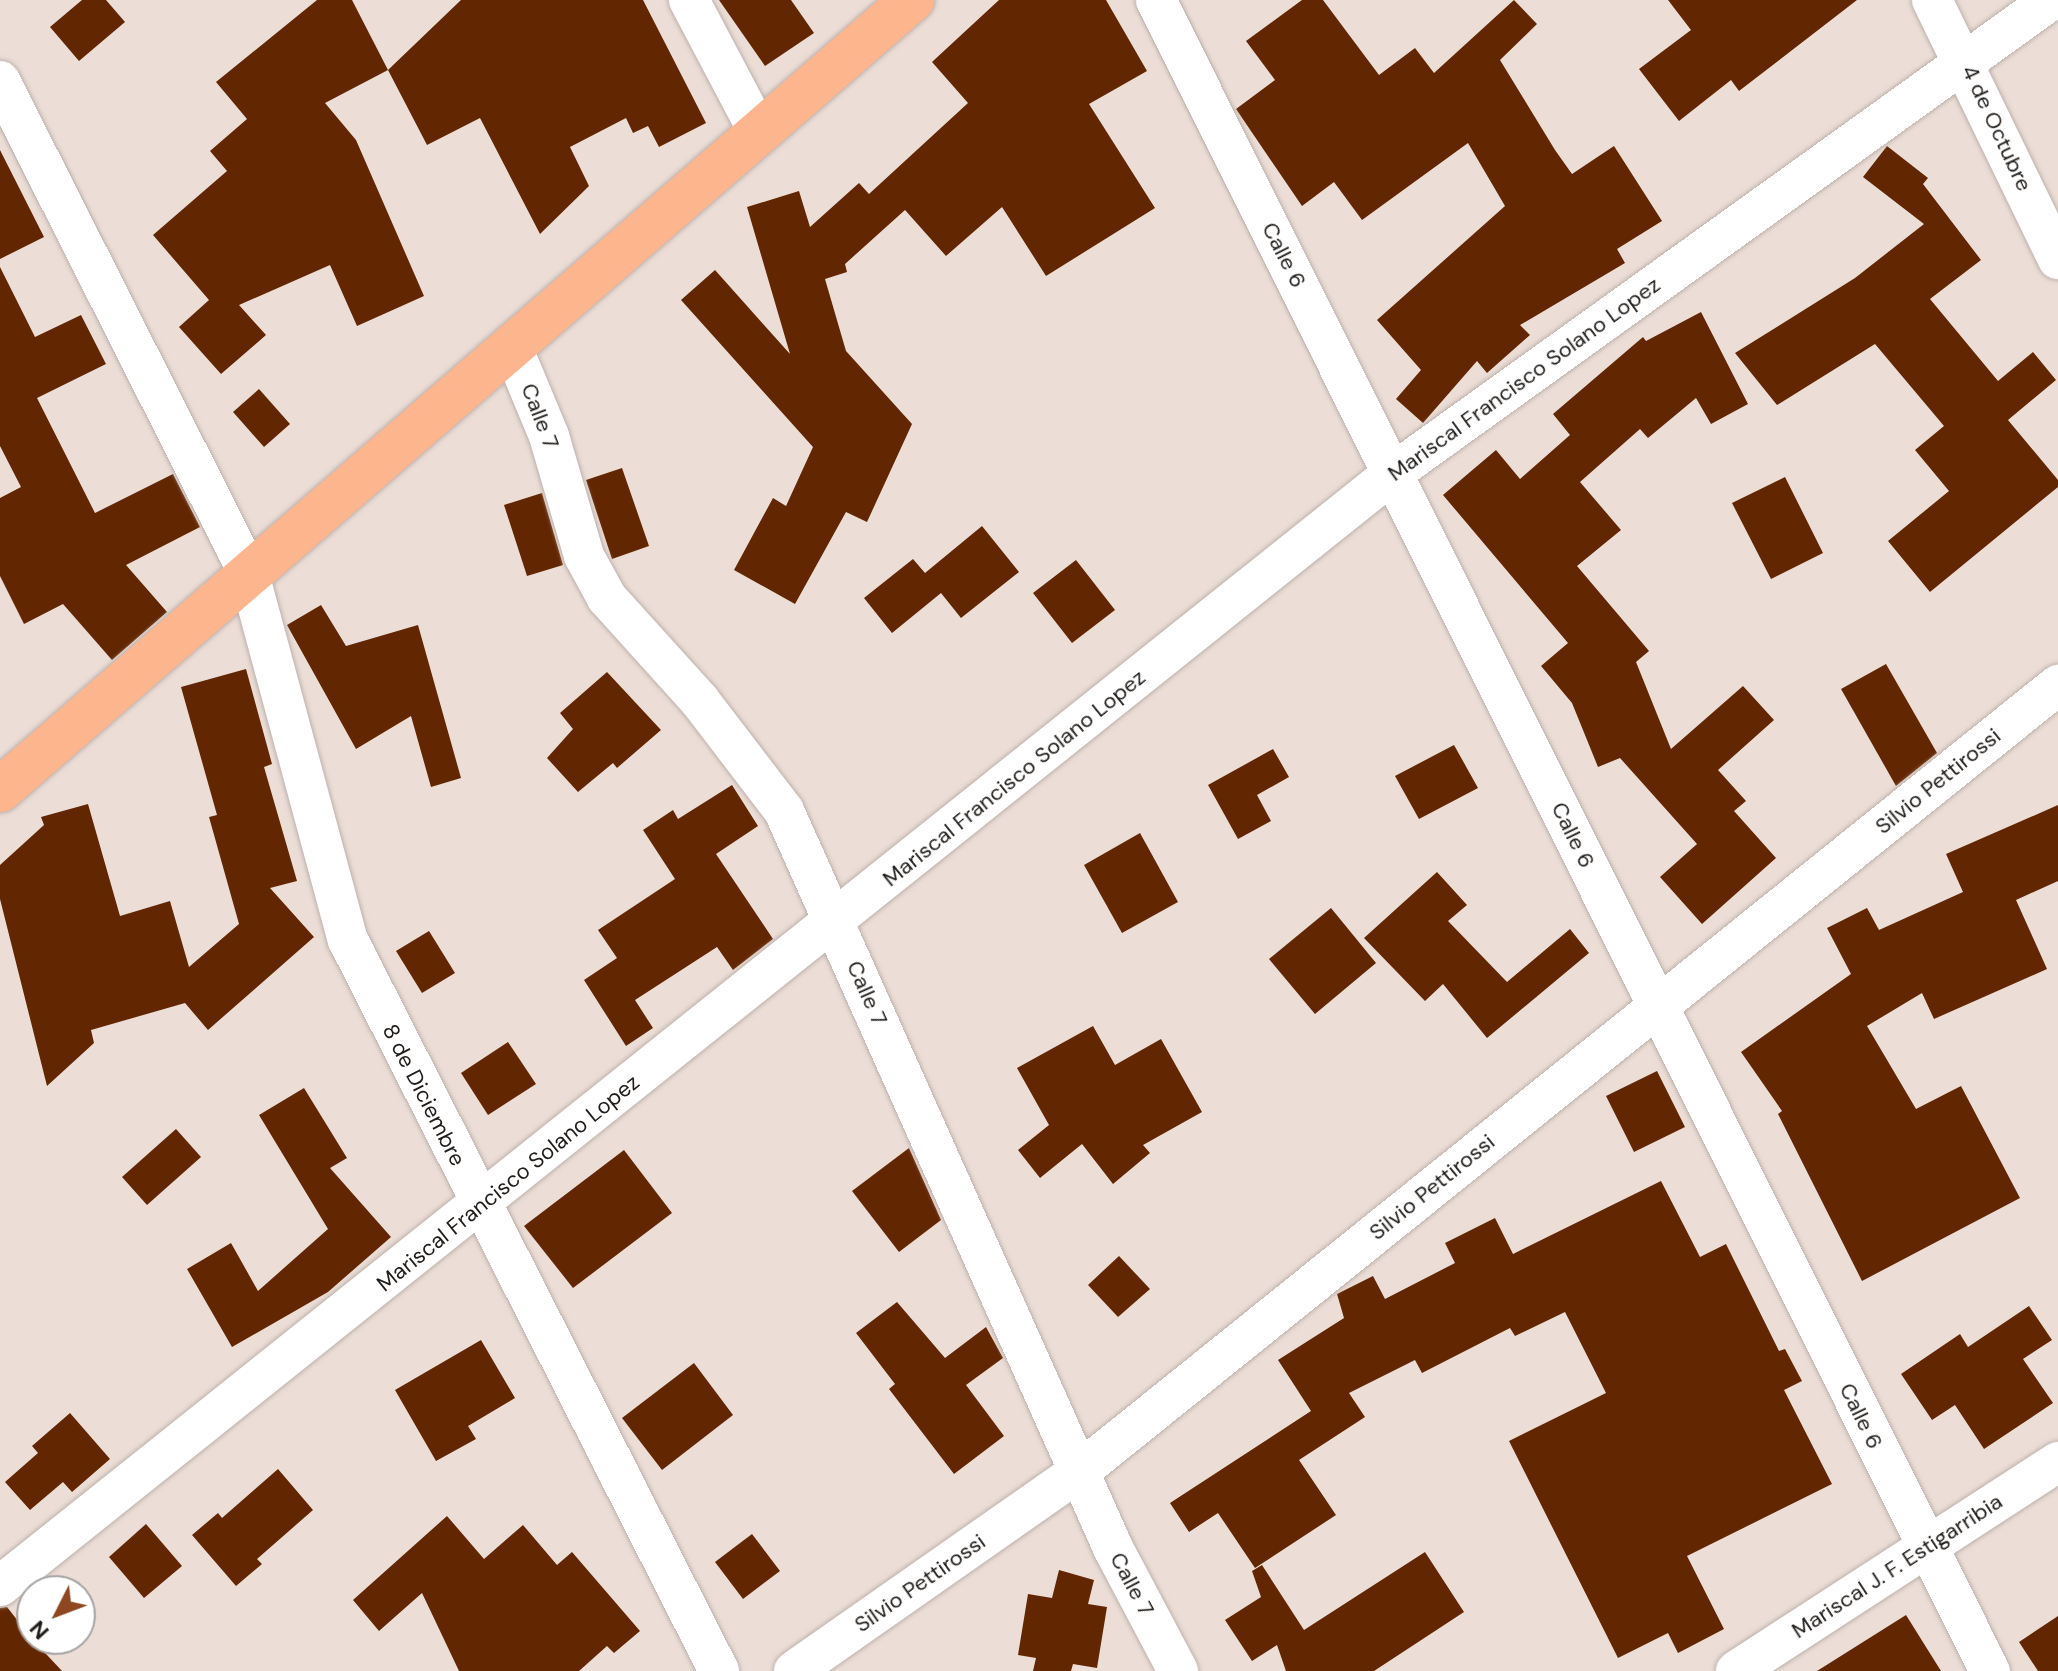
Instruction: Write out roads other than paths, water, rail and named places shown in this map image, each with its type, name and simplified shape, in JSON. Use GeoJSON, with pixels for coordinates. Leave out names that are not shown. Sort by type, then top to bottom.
{"type":"FeatureCollection","features":[{"type":"Feature","properties":{"kind":"main road"},"geometry":{"type":"LineString","coordinates":[[0,790],[912,0]]}},
{"type":"Feature","properties":{"kind":"street"},"geometry":{"type":"LineString","coordinates":[[689,0],[759,133]]}},
{"type":"Feature","properties":{"kind":"street","name":"Calle 6"},"geometry":{"type":"LineString","coordinates":[[1156,0],[1990,1671]]}},
{"type":"Feature","properties":{"kind":"street","name":"4 de Octubre"},"geometry":{"type":"LineString","coordinates":[[1932,0],[1966,61],[2058,259]]}},
{"type":"Feature","properties":{"kind":"street","name":"Mariscal Francisco Solano Lopez"},"geometry":{"type":"LineString","coordinates":[[0,1586],[481,1206],[1393,473],[2051,0]]}},
{"type":"Feature","properties":{"kind":"street","name":"8 de Diciembre"},"geometry":{"type":"LineString","coordinates":[[0,81],[249,574],[348,940],[719,1671]]}},
{"type":"Feature","properties":{"kind":"street","name":"Calle 7"},"geometry":{"type":"LineString","coordinates":[[512,347],[549,436],[584,556],[607,598],[700,701],[784,811],[1113,1548],[1178,1671]]}},
{"type":"Feature","properties":{"kind":"street","name":"Silvio Pettirossi"},"geometry":{"type":"LineString","coordinates":[[794,1671],[1080,1471],[2058,685]]}},
{"type":"Feature","properties":{"kind":"street","name":"Mariscal J. F. Estigarribia"},"geometry":{"type":"LineString","coordinates":[[1736,1671],[2058,1462]]}}]}
